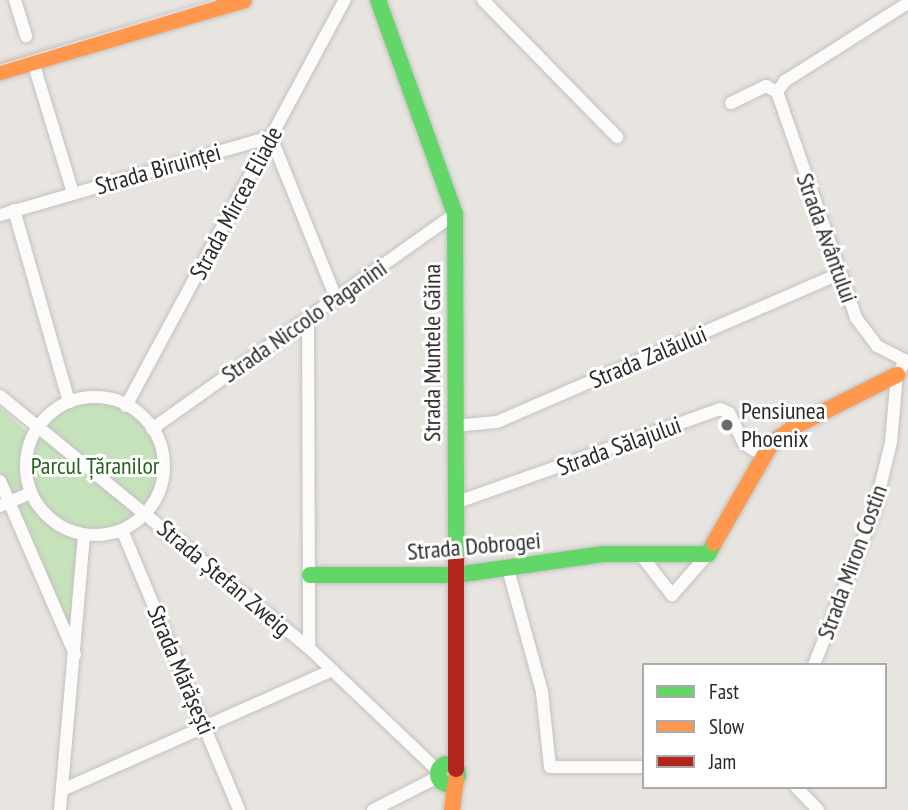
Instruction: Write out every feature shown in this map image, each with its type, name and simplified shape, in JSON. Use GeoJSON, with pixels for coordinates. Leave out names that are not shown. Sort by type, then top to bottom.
{"type":"FeatureCollection","features":[{"type":"Feature","properties":{"kind":"street"},"geometry":{"type":"LineString","coordinates":[[15,0],[26,36]]}},
{"type":"Feature","properties":{"kind":"street"},"geometry":{"type":"LineString","coordinates":[[0,72],[244,0]]}},
{"type":"Feature","properties":{"kind":"street","name":"Strada Muntele Găina"},"geometry":{"type":"LineString","coordinates":[[378,0],[455,214],[454,721],[445,774],[451,810]]}},
{"type":"Feature","properties":{"kind":"street"},"geometry":{"type":"LineString","coordinates":[[483,0],[617,137]]}},
{"type":"Feature","properties":{"kind":"street"},"geometry":{"type":"LineString","coordinates":[[731,103],[766,86],[777,92],[785,81],[908,3]]}},
{"type":"Feature","properties":{"kind":"street","name":"Strada Mircea Eliade"},"geometry":{"type":"LineString","coordinates":[[127,405],[340,4]]}},
{"type":"Feature","properties":{"kind":"street"},"geometry":{"type":"LineString","coordinates":[[33,62],[73,193]]}},
{"type":"Feature","properties":{"kind":"street","name":"Strada Avântului"},"geometry":{"type":"LineString","coordinates":[[777,92],[839,274],[863,330],[890,354]]}},
{"type":"Feature","properties":{"kind":"street"},"geometry":{"type":"LineString","coordinates":[[271,137],[336,298]]}},
{"type":"Feature","properties":{"kind":"street","name":"Strada Biruinței"},"geometry":{"type":"LineString","coordinates":[[0,215],[271,137]]}},
{"type":"Feature","properties":{"kind":"street"},"geometry":{"type":"LineString","coordinates":[[14,210],[69,402]]}},
{"type":"Feature","properties":{"kind":"street","name":"Strada Niccolo Paganini"},"geometry":{"type":"LineString","coordinates":[[152,429],[455,214]]}},
{"type":"Feature","properties":{"kind":"street","name":"Strada Zalăului"},"geometry":{"type":"LineString","coordinates":[[454,426],[497,422],[839,274]]}},
{"type":"Feature","properties":{"kind":"street"},"geometry":{"type":"LineString","coordinates":[[308,318],[309,648]]}},
{"type":"Feature","properties":{"kind":"street","name":"Strada Miron Costin"},"geometry":{"type":"LineString","coordinates":[[815,663],[874,512],[891,442],[903,366],[890,367],[890,354]]}},
{"type":"Feature","properties":{"kind":"street"},"geometry":{"type":"LineString","coordinates":[[640,555],[672,595],[708,554],[761,454],[783,433],[903,366]]}},
{"type":"Feature","properties":{"kind":"street","name":"Strada Ștefan Zweig"},"geometry":{"type":"LineString","coordinates":[[0,396],[309,648],[445,774]]}},
{"type":"Feature","properties":{"kind":"street"},"geometry":{"type":"LineString","coordinates":[[98,398],[127,405],[152,429],[162,452],[163,472],[159,490],[145,513],[122,530],[84,535],[50,519],[31,493],[26,460],[39,426],[69,402],[98,398]]}},
{"type":"Feature","properties":{"kind":"street","name":"Strada Sălajului"},"geometry":{"type":"LineString","coordinates":[[455,503],[720,409],[729,413],[744,444],[761,454]]}},
{"type":"Feature","properties":{"kind":"street"},"geometry":{"type":"LineString","coordinates":[[0,481],[5,504],[76,656]]}},
{"type":"Feature","properties":{"kind":"street"},"geometry":{"type":"LineString","coordinates":[[5,504],[31,493]]}},
{"type":"Feature","properties":{"kind":"street","name":"Strada Mărășești"},"geometry":{"type":"LineString","coordinates":[[122,530],[239,810]]}},
{"type":"Feature","properties":{"kind":"street"},"geometry":{"type":"LineString","coordinates":[[60,810],[76,656],[84,535]]}},
{"type":"Feature","properties":{"kind":"street","name":"Strada Dobrogei"},"geometry":{"type":"LineString","coordinates":[[310,575],[456,575],[604,554],[708,554]]}},
{"type":"Feature","properties":{"kind":"street"},"geometry":{"type":"LineString","coordinates":[[508,569],[542,692],[550,767],[642,768]]}},
{"type":"Feature","properties":{"kind":"street"},"geometry":{"type":"LineString","coordinates":[[62,790],[333,670]]}},
{"type":"Feature","properties":{"kind":"street"},"geometry":{"type":"LineString","coordinates":[[373,810],[445,774]]}},
{"type":"Feature","properties":{"kind":"street"},"geometry":{"type":"LineString","coordinates":[[798,789],[818,810]]}},
{"type":"Feature","properties":{"kind":"green space","name":"Parcul Țăranilor"},"geometry":{"type":"Polygon","coordinates":[[[98,398],[126,406],[141,415],[158,440],[163,472],[153,502],[134,523],[103,535],[84,535],[76,656],[0,481],[0,407],[32,437],[59,408],[98,398]]]}},
{"type":"Feature","properties":{"kind":"tram line"},"geometry":{"type":"LineString","coordinates":[[0,65],[215,0]]}},
{"type":"Feature","properties":{"kind":"traffic: fast"},"geometry":{"type":"LineString","coordinates":[[378,0],[455,214],[456,559]]}},
{"type":"Feature","properties":{"kind":"traffic: fast"},"geometry":{"type":"LineString","coordinates":[[310,575],[456,575],[604,554],[708,554],[714,543]]}},
{"type":"Feature","properties":{"kind":"traffic: fast"},"geometry":{"type":"LineString","coordinates":[[448,764],[455,767],[458,774],[455,781],[448,784],[441,781],[438,774],[441,767],[448,764]]}},
{"type":"Feature","properties":{"kind":"traffic: slow"},"geometry":{"type":"LineString","coordinates":[[0,72],[244,0]]}},
{"type":"Feature","properties":{"kind":"traffic: slow"},"geometry":{"type":"LineString","coordinates":[[714,543],[771,444],[799,424],[897,375]]}},
{"type":"Feature","properties":{"kind":"traffic: slow"},"geometry":{"type":"LineString","coordinates":[[452,810],[456,779]]}},
{"type":"Feature","properties":{"kind":"traffic: jam"},"geometry":{"type":"LineString","coordinates":[[456,559],[456,769]]}},
{"type":"Feature","properties":{"kind":"place","name":"Pensiunea Phoenix"},"geometry":{"type":"Point","coordinates":[727,425]}}]}
